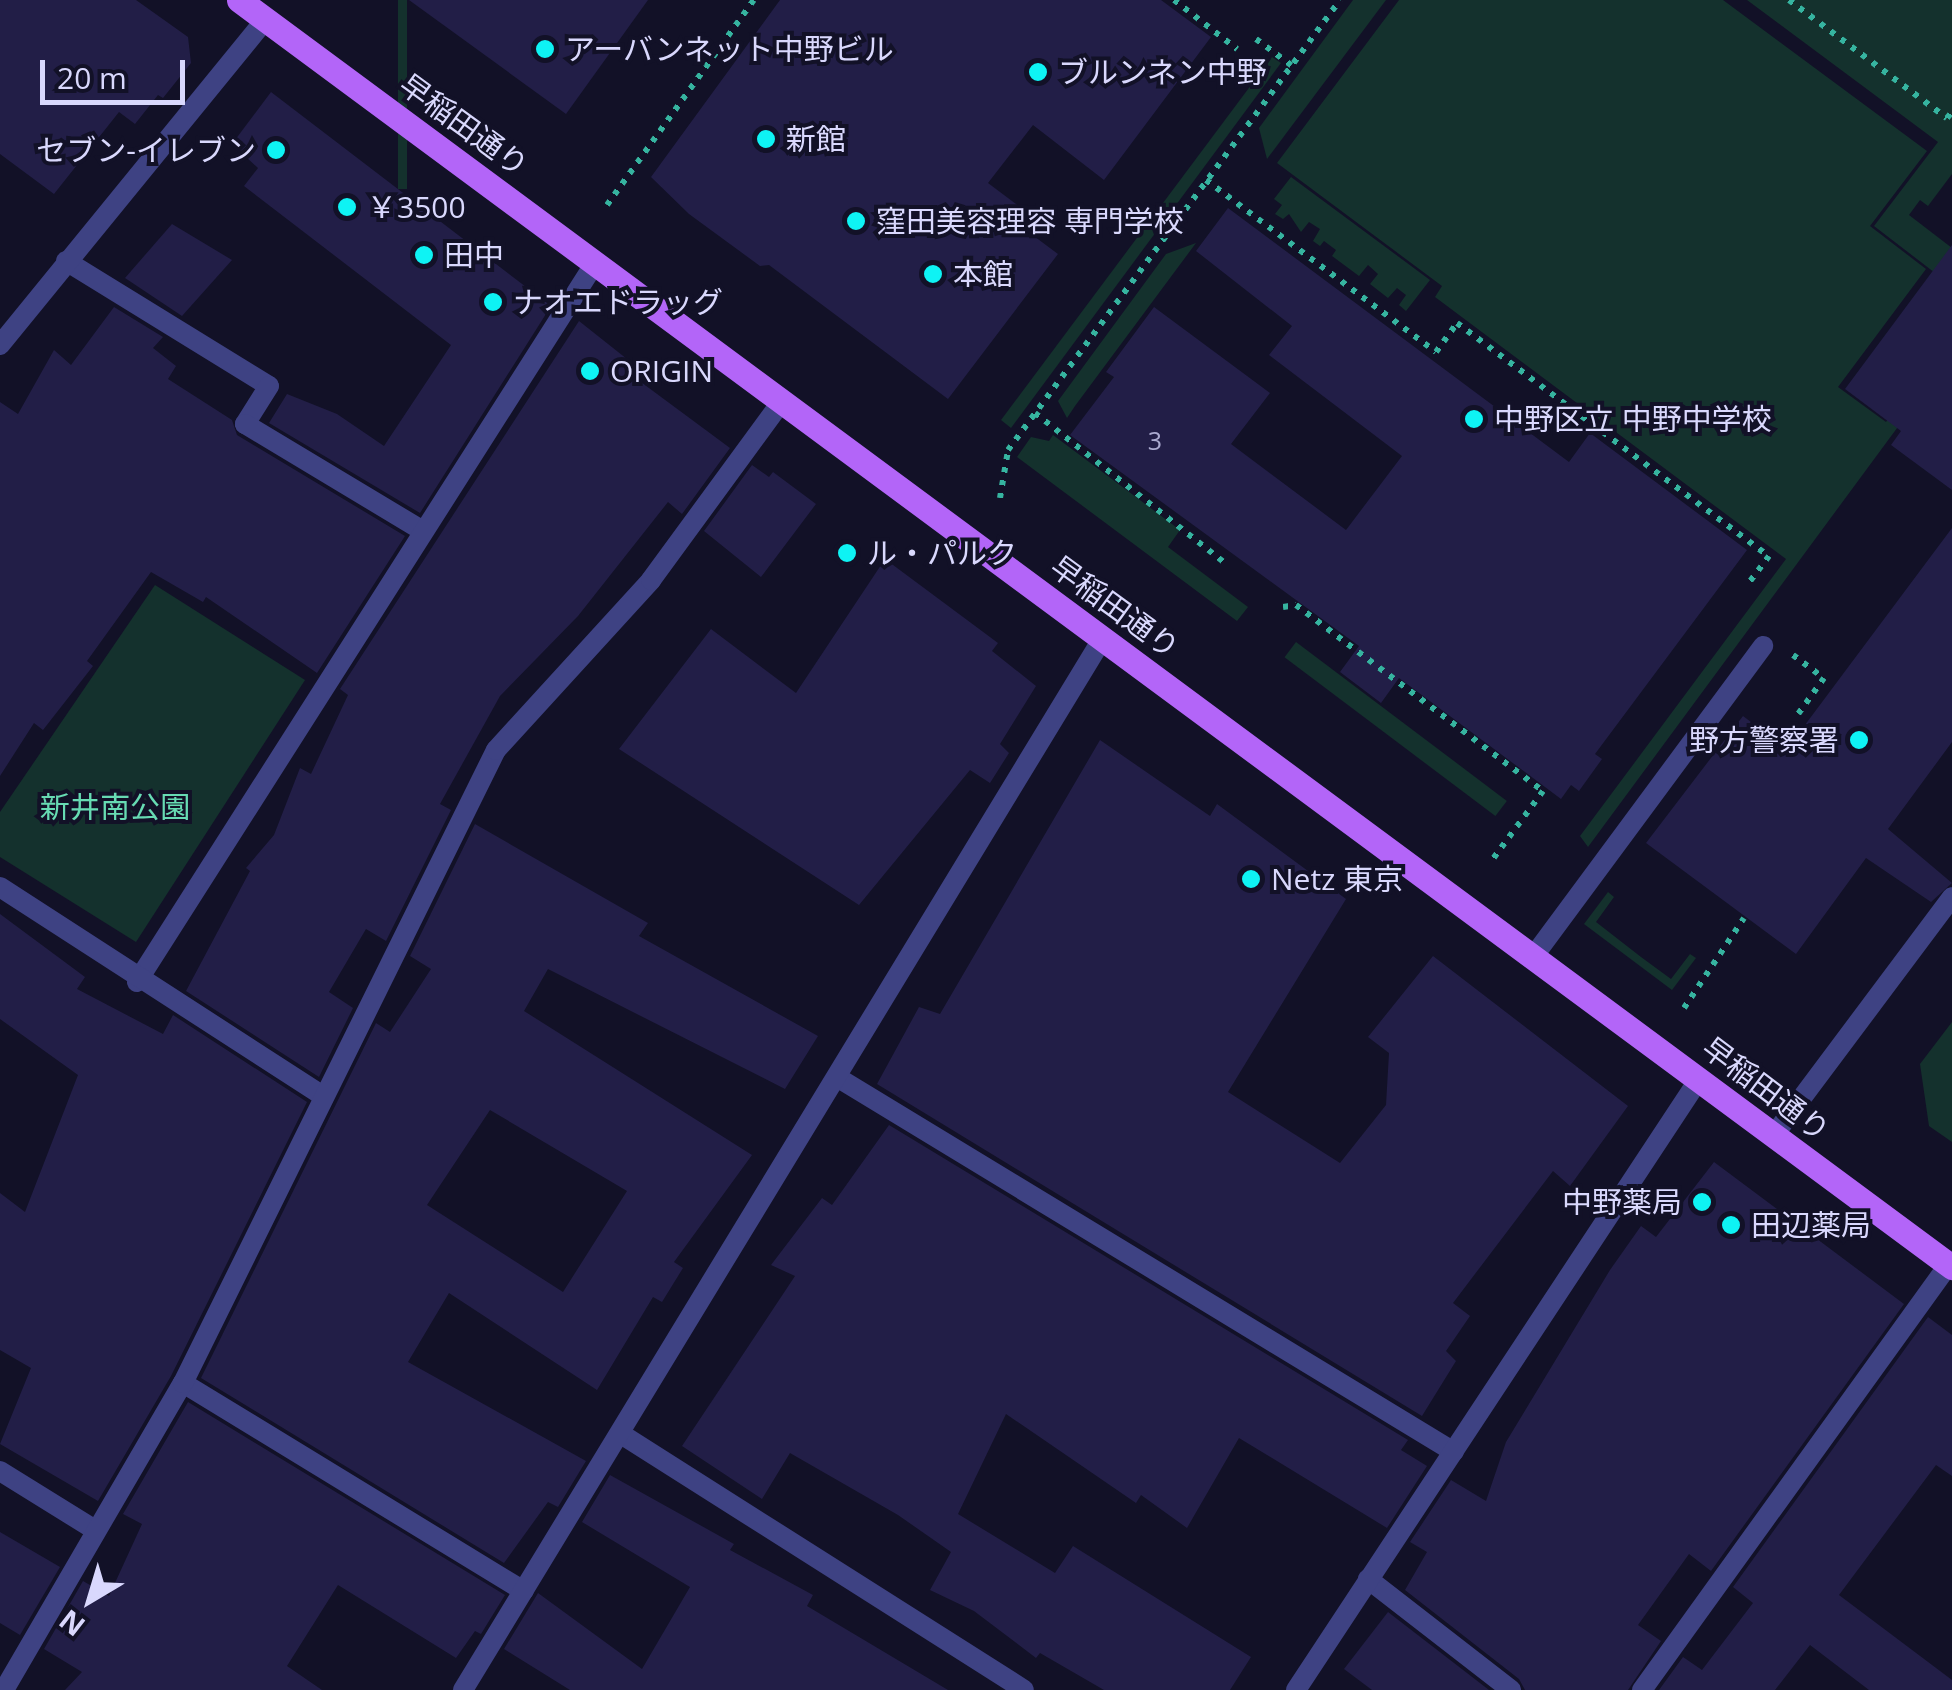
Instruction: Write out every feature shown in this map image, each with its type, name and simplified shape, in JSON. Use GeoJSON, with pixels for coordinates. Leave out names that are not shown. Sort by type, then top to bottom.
{"type":"FeatureCollection","features":[{"type":"Feature","properties":{"kind":"main road","name":"早稲田通り"},"geometry":{"type":"LineString","coordinates":[[240,0],[1950,1265]]}},
{"type":"Feature","properties":{"kind":"street"},"geometry":{"type":"LineString","coordinates":[[0,345],[266,19]]}},
{"type":"Feature","properties":{"kind":"street"},"geometry":{"type":"LineString","coordinates":[[66,261],[269,386],[244,424],[423,531]]}},
{"type":"Feature","properties":{"kind":"street"},"geometry":{"type":"LineString","coordinates":[[137,982],[595,263]]}},
{"type":"Feature","properties":{"kind":"street"},"geometry":{"type":"LineString","coordinates":[[4,1690],[183,1383],[496,750],[650,580],[782,401]]}},
{"type":"Feature","properties":{"kind":"street"},"geometry":{"type":"LineString","coordinates":[[464,1690],[840,1079],[1103,638]]}},
{"type":"Feature","properties":{"kind":"street"},"geometry":{"type":"LineString","coordinates":[[1533,957],[1763,646]]}},
{"type":"Feature","properties":{"kind":"street"},"geometry":{"type":"LineString","coordinates":[[0,887],[137,982],[324,1098]]}},
{"type":"Feature","properties":{"kind":"street"},"geometry":{"type":"LineString","coordinates":[[1774,1135],[1952,897]]}},
{"type":"Feature","properties":{"kind":"street"},"geometry":{"type":"LineString","coordinates":[[840,1079],[1454,1452]]}},
{"type":"Feature","properties":{"kind":"street"},"geometry":{"type":"LineString","coordinates":[[1296,1690],[1698,1079]]}},
{"type":"Feature","properties":{"kind":"street"},"geometry":{"type":"LineString","coordinates":[[1642,1690],[1950,1265]]}},
{"type":"Feature","properties":{"kind":"street"},"geometry":{"type":"LineString","coordinates":[[183,1383],[524,1591]]}},
{"type":"Feature","properties":{"kind":"street"},"geometry":{"type":"LineString","coordinates":[[621,1434],[1024,1690]]}},
{"type":"Feature","properties":{"kind":"street"},"geometry":{"type":"LineString","coordinates":[[0,1471],[96,1530]]}},
{"type":"Feature","properties":{"kind":"street"},"geometry":{"type":"LineString","coordinates":[[1368,1579],[1511,1690]]}},
{"type":"Feature","properties":{"kind":"path"},"geometry":{"type":"LineString","coordinates":[[607,204],[754,0]]}},
{"type":"Feature","properties":{"kind":"path"},"geometry":{"type":"LineString","coordinates":[[1174,0],[1238,49]]}},
{"type":"Feature","properties":{"kind":"path"},"geometry":{"type":"LineString","coordinates":[[1000,498],[1003,457],[1340,0]]}},
{"type":"Feature","properties":{"kind":"path"},"geometry":{"type":"LineString","coordinates":[[1788,0],[1947,118],[1952,112]]}},
{"type":"Feature","properties":{"kind":"path"},"geometry":{"type":"LineString","coordinates":[[1256,39],[1292,65]]}},
{"type":"Feature","properties":{"kind":"path"},"geometry":{"type":"LineString","coordinates":[[1206,180],[1436,352],[1457,323],[1770,556],[1747,585]]}},
{"type":"Feature","properties":{"kind":"path"},"geometry":{"type":"LineString","coordinates":[[1035,413],[1225,564]]}},
{"type":"Feature","properties":{"kind":"path"},"geometry":{"type":"LineString","coordinates":[[1283,608],[1296,605],[1543,792],[1490,863]]}},
{"type":"Feature","properties":{"kind":"path"},"geometry":{"type":"LineString","coordinates":[[1798,714],[1824,678]]}},
{"type":"Feature","properties":{"kind":"path"},"geometry":{"type":"LineString","coordinates":[[1684,1008],[1744,918]]}},
{"type":"Feature","properties":{"kind":"green space"},"geometry":{"type":"Polygon","coordinates":[[[398,0],[407,0],[407,189],[398,189],[398,0]]]}},
{"type":"Feature","properties":{"kind":"green space"},"geometry":{"type":"Polygon","coordinates":[[[1353,0],[1386,0],[1267,159],[1259,128],[1353,0]]]}},
{"type":"Feature","properties":{"kind":"green space"},"geometry":{"type":"Polygon","coordinates":[[[1399,0],[1723,0],[1927,151],[1870,226],[1926,269],[1838,387],[1886,422],[1952,334],[1917,401],[1588,847],[1580,836],[1786,559],[1435,297],[1442,286],[1277,163],[1399,0]]]}},
{"type":"Feature","properties":{"kind":"green space"},"geometry":{"type":"Polygon","coordinates":[[[1747,0],[1952,0],[1952,174],[1928,206],[1920,200],[1909,215],[1952,248],[1952,286],[1874,226],[1938,142],[1747,0]]]}},
{"type":"Feature","properties":{"kind":"green space"},"geometry":{"type":"Polygon","coordinates":[[[1272,57],[1281,63],[1011,428],[1001,420],[1272,57]]]}},
{"type":"Feature","properties":{"kind":"green space"},"geometry":{"type":"Polygon","coordinates":[[[1291,177],[1430,280],[1406,311],[1399,305],[1406,295],[1397,288],[1388,298],[1370,284],[1378,274],[1368,265],[1359,276],[1332,256],[1336,250],[1324,241],[1320,246],[1313,241],[1320,229],[1309,222],[1301,232],[1289,214],[1283,219],[1275,214],[1282,205],[1274,199],[1291,177]]]}},
{"type":"Feature","properties":{"kind":"green space"},"geometry":{"type":"Polygon","coordinates":[[[1196,243],[1067,418],[1058,401],[1166,254],[1196,243]]]}},
{"type":"Feature","properties":{"kind":"green space"},"geometry":{"type":"Polygon","coordinates":[[[1053,435],[1180,530],[1168,547],[1248,607],[1237,621],[1017,457],[1031,437],[1049,441],[1053,435]]]}},
{"type":"Feature","properties":{"kind":"green space","name":"新井南公園"},"geometry":{"type":"Polygon","coordinates":[[[155,585],[305,680],[136,942],[0,857],[0,812],[155,585]]]}},
{"type":"Feature","properties":{"kind":"green space"},"geometry":{"type":"Polygon","coordinates":[[[1296,642],[1507,801],[1495,816],[1285,657],[1296,642]]]}},
{"type":"Feature","properties":{"kind":"green space"},"geometry":{"type":"Polygon","coordinates":[[[1608,892],[1614,897],[1596,922],[1641,957],[1671,979],[1690,954],[1696,958],[1672,990],[1584,924],[1608,892]]]}},
{"type":"Feature","properties":{"kind":"green space"},"geometry":{"type":"Polygon","coordinates":[[[1952,1022],[1952,1142],[1929,1126],[1920,1064],[1952,1022]]]}},
{"type":"Feature","properties":{"kind":"building"},"geometry":{"type":"Polygon","coordinates":[[[0,0],[136,0],[188,37],[191,63],[163,98],[158,95],[135,124],[119,112],[54,194],[0,154],[0,0]]]}},
{"type":"Feature","properties":{"kind":"building","name":"アーバンネット中野ビル"},"geometry":{"type":"Polygon","coordinates":[[[409,0],[648,0],[566,114],[409,0]]]}},
{"type":"Feature","properties":{"kind":"building","name":"窪田美容理容 専門学校"},"geometry":{"type":"Polygon","coordinates":[[[780,0],[1161,0],[1211,37],[1104,180],[1033,125],[988,183],[1024,210],[1015,222],[1058,254],[948,399],[769,265],[760,266],[689,214],[651,177],[780,0]]]}},
{"type":"Feature","properties":{"kind":"building"},"geometry":{"type":"Polygon","coordinates":[[[271,92],[551,306],[420,513],[269,423],[287,394],[337,414],[384,446],[451,345],[244,186],[258,168],[232,144],[271,92]]]}},
{"type":"Feature","properties":{"kind":"building"},"geometry":{"type":"Polygon","coordinates":[[[1228,208],[1569,462],[1590,433],[1747,550],[1595,754],[1602,759],[1579,791],[1571,785],[1561,799],[1399,678],[1381,703],[1340,672],[1359,646],[1070,435],[1114,377],[1106,372],[1154,307],[1270,393],[1231,444],[1346,530],[1402,456],[1269,355],[1292,326],[1196,251],[1228,208]]]}},
{"type":"Feature","properties":{"kind":"building"},"geometry":{"type":"Polygon","coordinates":[[[172,224],[232,260],[182,316],[125,278],[172,224]]]}},
{"type":"Feature","properties":{"kind":"building"},"geometry":{"type":"Polygon","coordinates":[[[1952,245],[1952,490],[1891,445],[1901,431],[1845,389],[1952,245]]]}},
{"type":"Feature","properties":{"kind":"building"},"geometry":{"type":"Polygon","coordinates":[[[114,307],[163,337],[153,348],[176,366],[168,379],[232,420],[237,435],[405,536],[317,673],[206,597],[203,602],[151,572],[87,661],[93,666],[43,730],[34,723],[0,776],[0,402],[18,414],[54,350],[71,365],[114,307]]]}},
{"type":"Feature","properties":{"kind":"building"},"geometry":{"type":"Polygon","coordinates":[[[579,321],[632,363],[626,371],[730,448],[682,514],[668,502],[578,616],[500,696],[440,804],[451,810],[386,941],[366,929],[329,992],[353,1008],[319,1077],[186,991],[250,871],[246,868],[274,835],[300,768],[311,774],[348,695],[340,689],[579,321]]]}},
{"type":"Feature","properties":{"kind":"building"},"geometry":{"type":"Polygon","coordinates":[[[752,465],[769,477],[773,472],[816,504],[761,577],[704,531],[752,465]]]}},
{"type":"Feature","properties":{"kind":"building","name":"野方警察署"},"geometry":{"type":"Polygon","coordinates":[[[1952,528],[1952,742],[1888,829],[1952,883],[1931,902],[1866,858],[1796,954],[1646,843],[1743,716],[1787,749],[1952,528]]]}},
{"type":"Feature","properties":{"kind":"building"},"geometry":{"type":"Polygon","coordinates":[[[885,559],[998,643],[992,651],[1036,686],[1000,744],[1009,753],[990,783],[970,770],[859,905],[619,749],[711,629],[796,693],[885,559]]]}},
{"type":"Feature","properties":{"kind":"building"},"geometry":{"type":"Polygon","coordinates":[[[1100,740],[1210,816],[1217,804],[1346,899],[1228,1092],[1340,1163],[1386,1105],[1389,1053],[1368,1037],[1433,956],[1628,1106],[1570,1186],[1553,1171],[1453,1303],[1470,1316],[1446,1351],[1456,1361],[1422,1416],[877,1084],[919,1007],[940,1014],[1100,740]]]}},
{"type":"Feature","properties":{"kind":"building"},"geometry":{"type":"Polygon","coordinates":[[[475,824],[648,923],[639,936],[818,1036],[785,1089],[548,969],[524,1011],[752,1155],[674,1262],[683,1268],[662,1302],[653,1297],[597,1390],[449,1293],[408,1362],[586,1461],[558,1507],[548,1502],[504,1563],[201,1378],[376,1023],[390,1032],[431,969],[410,956],[475,824]],[[490,1110],[427,1205],[563,1292],[627,1191],[490,1110]]]}},
{"type":"Feature","properties":{"kind":"building"},"geometry":{"type":"Polygon","coordinates":[[[0,914],[85,977],[77,989],[163,1034],[173,1015],[307,1102],[171,1376],[98,1501],[0,1444],[31,1368],[0,1350],[0,1193],[25,1212],[78,1075],[0,1019],[0,914]]]}},
{"type":"Feature","properties":{"kind":"building"},"geometry":{"type":"Polygon","coordinates":[[[889,1125],[1408,1440],[1401,1450],[1427,1466],[1387,1528],[1239,1438],[1187,1528],[1141,1495],[1136,1503],[1006,1414],[958,1514],[1055,1573],[1073,1546],[1251,1657],[1230,1690],[1104,1690],[1040,1653],[1036,1658],[974,1611],[930,1590],[951,1552],[898,1515],[790,1453],[762,1499],[682,1446],[795,1276],[771,1265],[822,1198],[832,1205],[889,1125]]]}},
{"type":"Feature","properties":{"kind":"building"},"geometry":{"type":"Polygon","coordinates":[[[1714,1162],[1904,1304],[1711,1571],[1689,1554],[1638,1625],[1661,1641],[1628,1690],[1525,1690],[1519,1679],[1405,1590],[1427,1552],[1410,1542],[1451,1480],[1486,1501],[1506,1442],[1610,1270],[1641,1226],[1656,1237],[1714,1162]]]}},
{"type":"Feature","properties":{"kind":"building"},"geometry":{"type":"Polygon","coordinates":[[[1928,1317],[1952,1335],[1952,1476],[1936,1465],[1839,1595],[1952,1680],[1952,1690],[1869,1690],[1810,1645],[1775,1690],[1659,1690],[1683,1657],[1702,1670],[1753,1603],[1733,1587],[1928,1317]]]}},
{"type":"Feature","properties":{"kind":"building"},"geometry":{"type":"Polygon","coordinates":[[[188,1402],[505,1595],[481,1634],[475,1631],[456,1658],[338,1585],[287,1666],[322,1690],[65,1690],[82,1672],[44,1649],[83,1581],[109,1596],[142,1524],[123,1514],[188,1402]]]}},
{"type":"Feature","properties":{"kind":"building"},"geometry":{"type":"Polygon","coordinates":[[[610,1475],[734,1544],[730,1550],[813,1595],[807,1606],[948,1690],[570,1690],[504,1649],[538,1593],[642,1669],[690,1587],[582,1522],[610,1475]]]}},
{"type":"Feature","properties":{"kind":"building"},"geometry":{"type":"Polygon","coordinates":[[[0,1532],[60,1567],[20,1635],[0,1623],[0,1532]]]}},
{"type":"Feature","properties":{"kind":"building"},"geometry":{"type":"Polygon","coordinates":[[[1388,1612],[1489,1690],[1372,1690],[1344,1669],[1388,1612]]]}},
{"type":"Feature","properties":{"kind":"place","name":"アーバンネット中野ビル"},"geometry":{"type":"Point","coordinates":[545,49]}},
{"type":"Feature","properties":{"kind":"place","name":"ブルンネン中野"},"geometry":{"type":"Point","coordinates":[1038,72]}},
{"type":"Feature","properties":{"kind":"place","name":"新館"},"geometry":{"type":"Point","coordinates":[766,139]}},
{"type":"Feature","properties":{"kind":"place","name":"セブン-イレブン"},"geometry":{"type":"Point","coordinates":[276,150]}},
{"type":"Feature","properties":{"kind":"place","name":"￥3500"},"geometry":{"type":"Point","coordinates":[347,207]}},
{"type":"Feature","properties":{"kind":"place","name":"窪田美容理容 専門学校"},"geometry":{"type":"Point","coordinates":[856,221]}},
{"type":"Feature","properties":{"kind":"place","name":"田中"},"geometry":{"type":"Point","coordinates":[424,255]}},
{"type":"Feature","properties":{"kind":"place","name":"本館"},"geometry":{"type":"Point","coordinates":[933,274]}},
{"type":"Feature","properties":{"kind":"place","name":"ナオエドラッグ"},"geometry":{"type":"Point","coordinates":[493,302]}},
{"type":"Feature","properties":{"kind":"place","name":"ORIGIN"},"geometry":{"type":"Point","coordinates":[590,371]}},
{"type":"Feature","properties":{"kind":"place","name":"中野区立 中野中学校"},"geometry":{"type":"Point","coordinates":[1474,419]}},
{"type":"Feature","properties":{"kind":"place","name":"ル・パルク"},"geometry":{"type":"Point","coordinates":[847,553]}},
{"type":"Feature","properties":{"kind":"place","name":"野方警察署"},"geometry":{"type":"Point","coordinates":[1859,740]}},
{"type":"Feature","properties":{"kind":"place","name":"Netz 東京"},"geometry":{"type":"Point","coordinates":[1251,879]}},
{"type":"Feature","properties":{"kind":"place","name":"中野薬局"},"geometry":{"type":"Point","coordinates":[1702,1202]}},
{"type":"Feature","properties":{"kind":"place","name":"田辺薬局"},"geometry":{"type":"Point","coordinates":[1731,1225]}}]}
